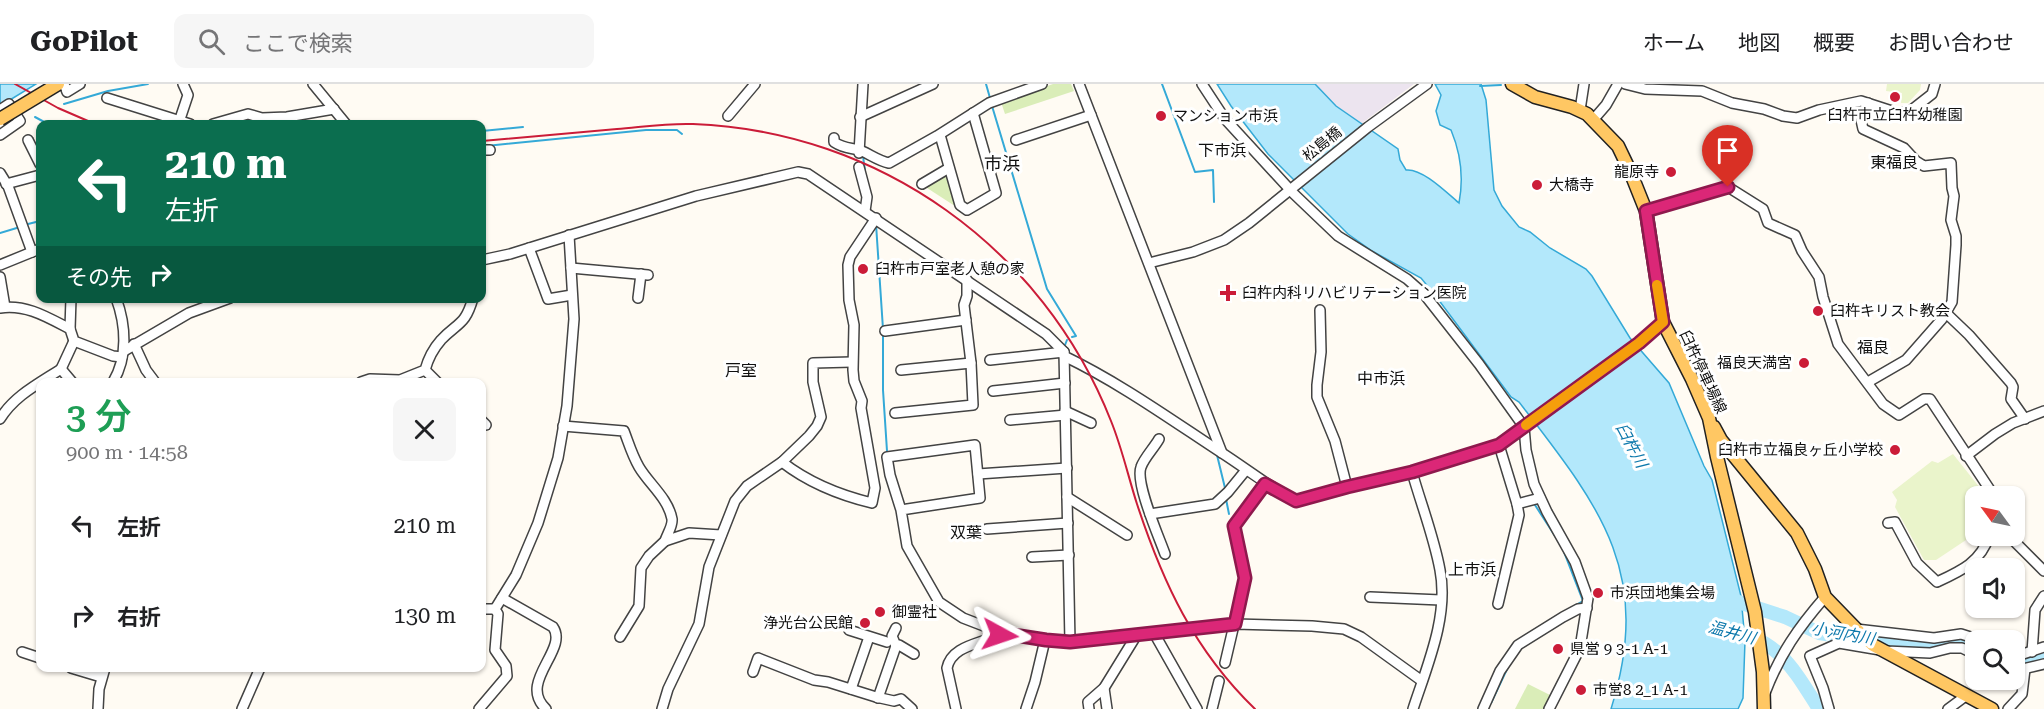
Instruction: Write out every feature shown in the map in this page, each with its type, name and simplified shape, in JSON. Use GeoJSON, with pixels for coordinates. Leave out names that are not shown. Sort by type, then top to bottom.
{"type":"FeatureCollection","features":[{"type":"Feature","properties":{"kind":"main road"},"geometry":{"type":"LineString","coordinates":[[0,119],[58,84]]}},
{"type":"Feature","properties":{"kind":"main road","name":"臼杵停車場線"},"geometry":{"type":"LineString","coordinates":[[1516,85],[1535,97],[1580,110],[1618,146],[1624,156],[1646,211],[1663,322],[1710,418],[1758,627],[1764,695]]}},
{"type":"Feature","properties":{"kind":"main road"},"geometry":{"type":"LineString","coordinates":[[1710,418],[1721,440],[1797,533],[1815,569],[1825,597],[1856,629],[1873,645],[1992,709]]}},
{"type":"Feature","properties":{"kind":"main road"},"geometry":{"type":"LineString","coordinates":[[1721,472],[1739,462]]}},
{"type":"Feature","properties":{"kind":"main road"},"geometry":{"type":"LineString","coordinates":[[1764,695],[1764,709]]}},
{"type":"Feature","properties":{"kind":"street"},"geometry":{"type":"LineString","coordinates":[[64,84],[66,92],[80,84]]}},
{"type":"Feature","properties":{"kind":"street"},"geometry":{"type":"LineString","coordinates":[[180,120],[188,95],[183,84]]}},
{"type":"Feature","properties":{"kind":"street"},"geometry":{"type":"LineString","coordinates":[[313,84],[343,120]]}},
{"type":"Feature","properties":{"kind":"street"},"geometry":{"type":"LineString","coordinates":[[728,116],[756,84]]}},
{"type":"Feature","properties":{"kind":"street"},"geometry":{"type":"LineString","coordinates":[[859,152],[864,116],[863,84]]}},
{"type":"Feature","properties":{"kind":"street"},"geometry":{"type":"LineString","coordinates":[[864,116],[932,84]]}},
{"type":"Feature","properties":{"kind":"street"},"geometry":{"type":"LineString","coordinates":[[834,138],[834,142],[841,147],[889,163],[989,103],[1042,84]]}},
{"type":"Feature","properties":{"kind":"street"},"geometry":{"type":"LineString","coordinates":[[1079,84],[1222,453]]}},
{"type":"Feature","properties":{"kind":"street"},"geometry":{"type":"LineString","coordinates":[[1202,84],[1225,119],[1338,236],[1407,279],[1424,294],[1526,425],[1526,450],[1534,484],[1566,543],[1588,598],[1580,648],[1549,709]]}},
{"type":"Feature","properties":{"kind":"street","name":"松島橋"},"geometry":{"type":"LineString","coordinates":[[1149,263],[1193,252],[1224,240],[1426,84]]}},
{"type":"Feature","properties":{"kind":"street"},"geometry":{"type":"LineString","coordinates":[[1580,110],[1584,84]]}},
{"type":"Feature","properties":{"kind":"street"},"geometry":{"type":"LineString","coordinates":[[1593,120],[1606,105],[1618,84]]}},
{"type":"Feature","properties":{"kind":"street"},"geometry":{"type":"LineString","coordinates":[[1625,84],[1645,88],[1702,91],[1732,103],[1756,107],[1792,118],[1861,101],[1895,112],[1914,110],[1932,94],[1935,84]]}},
{"type":"Feature","properties":{"kind":"street"},"geometry":{"type":"LineString","coordinates":[[107,98],[173,120]]}},
{"type":"Feature","properties":{"kind":"street"},"geometry":{"type":"LineString","coordinates":[[1868,103],[1862,120],[1863,129],[1904,148],[1924,166],[1948,162],[1952,165],[1954,196],[1951,220],[1956,236],[1954,289],[1952,302],[1946,313],[1920,347],[1906,360],[1868,382]]}},
{"type":"Feature","properties":{"kind":"street"},"geometry":{"type":"LineString","coordinates":[[0,110],[9,104],[20,121],[0,135]]}},
{"type":"Feature","properties":{"kind":"street"},"geometry":{"type":"LineString","coordinates":[[227,120],[248,114],[262,118],[334,110]]}},
{"type":"Feature","properties":{"kind":"street"},"geometry":{"type":"LineString","coordinates":[[939,135],[960,205],[967,210],[996,193],[973,113]]}},
{"type":"Feature","properties":{"kind":"street"},"geometry":{"type":"LineString","coordinates":[[1016,140],[1091,115]]}},
{"type":"Feature","properties":{"kind":"street"},"geometry":{"type":"LineString","coordinates":[[28,140],[36,156]]}},
{"type":"Feature","properties":{"kind":"street"},"geometry":{"type":"LineString","coordinates":[[859,167],[867,197],[865,211]]}},
{"type":"Feature","properties":{"kind":"street"},"geometry":{"type":"LineString","coordinates":[[922,184],[949,168]]}},
{"type":"Feature","properties":{"kind":"street"},"geometry":{"type":"LineString","coordinates":[[486,259],[529,248],[696,196],[798,171],[808,174],[876,218],[1046,334],[1064,354],[1150,404],[1265,484],[1296,501],[1412,472],[1499,445],[1639,343],[1663,322]]}},
{"type":"Feature","properties":{"kind":"street"},"geometry":{"type":"LineString","coordinates":[[0,173],[36,251],[0,265]]}},
{"type":"Feature","properties":{"kind":"street"},"geometry":{"type":"LineString","coordinates":[[6,184],[36,176]]}},
{"type":"Feature","properties":{"kind":"street"},"geometry":{"type":"LineString","coordinates":[[1646,211],[1728,187],[1763,209],[1768,223],[1795,236],[1802,251],[1820,277],[1823,297],[1838,344],[1883,404],[1899,415],[1924,399],[1930,399],[1986,486]]}},
{"type":"Feature","properties":{"kind":"street"},"geometry":{"type":"LineString","coordinates":[[782,462],[810,482],[850,498],[872,503],[873,476],[861,408],[862,401],[854,381],[852,362],[854,325],[849,300],[848,265],[850,257],[876,218]]}},
{"type":"Feature","properties":{"kind":"street"},"geometry":{"type":"LineString","coordinates":[[495,609],[516,575],[538,523],[558,458],[569,385],[574,319],[569,235]]}},
{"type":"Feature","properties":{"kind":"street"},"geometry":{"type":"LineString","coordinates":[[529,248],[548,299],[572,295]]}},
{"type":"Feature","properties":{"kind":"street"},"geometry":{"type":"LineString","coordinates":[[571,268],[644,274],[638,298]]}},
{"type":"Feature","properties":{"kind":"street"},"geometry":{"type":"LineString","coordinates":[[0,277],[2,307],[26,309],[42,314],[70,329]]}},
{"type":"Feature","properties":{"kind":"street"},"geometry":{"type":"LineString","coordinates":[[895,413],[973,405],[971,363],[963,304],[967,296],[967,280]]}},
{"type":"Feature","properties":{"kind":"street"},"geometry":{"type":"LineString","coordinates":[[47,378],[60,369],[74,341],[70,329],[71,303]]}},
{"type":"Feature","properties":{"kind":"street"},"geometry":{"type":"LineString","coordinates":[[114,378],[123,354],[123,321],[118,303]]}},
{"type":"Feature","properties":{"kind":"street"},"geometry":{"type":"LineString","coordinates":[[74,341],[113,356],[123,354],[134,344],[189,313],[216,303]]}},
{"type":"Feature","properties":{"kind":"street"},"geometry":{"type":"LineString","coordinates":[[405,378],[424,370],[440,341],[465,320],[471,303]]}},
{"type":"Feature","properties":{"kind":"street"},"geometry":{"type":"LineString","coordinates":[[1320,310],[1322,352],[1317,398],[1335,441],[1347,487]]}},
{"type":"Feature","properties":{"kind":"street"},"geometry":{"type":"LineString","coordinates":[[1946,313],[2011,382],[2013,387],[2011,399],[2025,419]]}},
{"type":"Feature","properties":{"kind":"street"},"geometry":{"type":"LineString","coordinates":[[885,331],[966,320]]}},
{"type":"Feature","properties":{"kind":"street"},"geometry":{"type":"LineString","coordinates":[[134,344],[152,378]]}},
{"type":"Feature","properties":{"kind":"street"},"geometry":{"type":"LineString","coordinates":[[990,360],[1064,354]]}},
{"type":"Feature","properties":{"kind":"street"},"geometry":{"type":"LineString","coordinates":[[1064,354],[1070,642]]}},
{"type":"Feature","properties":{"kind":"street"},"geometry":{"type":"LineString","coordinates":[[662,709],[668,689],[699,624],[708,574],[721,535],[741,492],[758,477],[782,462],[817,426],[821,417],[813,382],[813,363],[852,362]]}},
{"type":"Feature","properties":{"kind":"street"},"geometry":{"type":"LineString","coordinates":[[901,370],[971,363]]}},
{"type":"Feature","properties":{"kind":"street"},"geometry":{"type":"LineString","coordinates":[[60,369],[68,378]]}},
{"type":"Feature","properties":{"kind":"street"},"geometry":{"type":"LineString","coordinates":[[424,370],[433,378]]}},
{"type":"Feature","properties":{"kind":"street"},"geometry":{"type":"LineString","coordinates":[[993,391],[1065,383]]}},
{"type":"Feature","properties":{"kind":"street"},"geometry":{"type":"LineString","coordinates":[[0,419],[14,400],[36,385]]}},
{"type":"Feature","properties":{"kind":"street"},"geometry":{"type":"LineString","coordinates":[[1966,456],[1995,434],[2044,411]]}},
{"type":"Feature","properties":{"kind":"street"},"geometry":{"type":"LineString","coordinates":[[1010,420],[1065,413],[1091,423]]}},
{"type":"Feature","properties":{"kind":"street"},"geometry":{"type":"LineString","coordinates":[[563,426],[624,431],[630,452],[669,512],[672,523],[665,541]]}},
{"type":"Feature","properties":{"kind":"street"},"geometry":{"type":"LineString","coordinates":[[1159,439],[1141,467],[1140,478],[1165,554]]}},
{"type":"Feature","properties":{"kind":"street"},"geometry":{"type":"LineString","coordinates":[[901,510],[980,498],[975,445],[887,457],[901,510],[907,546],[939,602],[963,618],[1002,633],[1070,642],[1235,624],[1344,629],[1361,637],[1422,681]]}},
{"type":"Feature","properties":{"kind":"street"},"geometry":{"type":"LineString","coordinates":[[1498,604],[1519,515],[1518,504],[1499,445]]}},
{"type":"Feature","properties":{"kind":"street"},"geometry":{"type":"LineString","coordinates":[[978,474],[1067,468]]}},
{"type":"Feature","properties":{"kind":"street"},"geometry":{"type":"LineString","coordinates":[[1150,514],[1215,504],[1246,470]]}},
{"type":"Feature","properties":{"kind":"street"},"geometry":{"type":"LineString","coordinates":[[1412,472],[1440,571],[1441,600],[1438,628],[1413,709]]}},
{"type":"Feature","properties":{"kind":"street"},"geometry":{"type":"LineString","coordinates":[[1225,663],[1245,578],[1234,526],[1265,484]]}},
{"type":"Feature","properties":{"kind":"street"},"geometry":{"type":"LineString","coordinates":[[1067,497],[1126,535]]}},
{"type":"Feature","properties":{"kind":"street"},"geometry":{"type":"LineString","coordinates":[[1518,504],[1540,498]]}},
{"type":"Feature","properties":{"kind":"street"},"geometry":{"type":"LineString","coordinates":[[1888,523],[1895,522],[1917,563],[1937,582],[1971,565],[1981,555],[1985,546]]}},
{"type":"Feature","properties":{"kind":"street"},"geometry":{"type":"LineString","coordinates":[[987,529],[1068,523]]}},
{"type":"Feature","properties":{"kind":"street"},"geometry":{"type":"LineString","coordinates":[[620,637],[639,606],[641,567],[649,556],[665,541],[689,533],[721,535]]}},
{"type":"Feature","properties":{"kind":"street"},"geometry":{"type":"LineString","coordinates":[[2019,546],[2044,571]]}},
{"type":"Feature","properties":{"kind":"street"},"geometry":{"type":"LineString","coordinates":[[1032,557],[1068,555]]}},
{"type":"Feature","properties":{"kind":"street"},"geometry":{"type":"LineString","coordinates":[[2032,652],[2035,610],[2044,596]]}},
{"type":"Feature","properties":{"kind":"street"},"geometry":{"type":"LineString","coordinates":[[1370,597],[1441,600]]}},
{"type":"Feature","properties":{"kind":"street"},"geometry":{"type":"LineString","coordinates":[[1764,695],[1787,645],[1825,597]]}},
{"type":"Feature","properties":{"kind":"street"},"geometry":{"type":"LineString","coordinates":[[502,598],[553,627],[556,632],[555,646],[542,669],[538,682],[538,694],[546,709]]}},
{"type":"Feature","properties":{"kind":"street"},"geometry":{"type":"LineString","coordinates":[[1483,709],[1500,671],[1518,645],[1563,617],[1578,609],[1587,608]]}},
{"type":"Feature","properties":{"kind":"street"},"geometry":{"type":"LineString","coordinates":[[486,609],[495,609]]}},
{"type":"Feature","properties":{"kind":"street"},"geometry":{"type":"LineString","coordinates":[[479,709],[494,694],[507,675],[506,664],[495,650],[498,614],[495,609]]}},
{"type":"Feature","properties":{"kind":"street"},"geometry":{"type":"LineString","coordinates":[[878,698],[892,636],[896,628]]}},
{"type":"Feature","properties":{"kind":"street"},"geometry":{"type":"LineString","coordinates":[[1856,629],[1934,638],[1965,635]]}},
{"type":"Feature","properties":{"kind":"street"},"geometry":{"type":"LineString","coordinates":[[849,630],[899,645],[914,654]]}},
{"type":"Feature","properties":{"kind":"street"},"geometry":{"type":"LineString","coordinates":[[956,709],[947,668],[948,662],[957,651],[1002,633]]}},
{"type":"Feature","properties":{"kind":"street"},"geometry":{"type":"LineString","coordinates":[[1154,633],[1197,709]]}},
{"type":"Feature","properties":{"kind":"street"},"geometry":{"type":"LineString","coordinates":[[1089,709],[1088,702],[1104,688],[1136,636]]}},
{"type":"Feature","properties":{"kind":"street"},"geometry":{"type":"LineString","coordinates":[[852,689],[869,637]]}},
{"type":"Feature","properties":{"kind":"street"},"geometry":{"type":"LineString","coordinates":[[1026,709],[1046,640]]}},
{"type":"Feature","properties":{"kind":"street"},"geometry":{"type":"LineString","coordinates":[[1829,709],[1824,688],[1810,656],[1839,643],[1886,651],[1930,653],[1965,650]]}},
{"type":"Feature","properties":{"kind":"street"},"geometry":{"type":"LineString","coordinates":[[2025,653],[2044,647]]}},
{"type":"Feature","properties":{"kind":"street"},"geometry":{"type":"LineString","coordinates":[[22,652],[36,657]]}},
{"type":"Feature","properties":{"kind":"street"},"geometry":{"type":"LineString","coordinates":[[753,672],[758,658],[814,680],[852,689],[893,705],[900,699],[912,709]]}},
{"type":"Feature","properties":{"kind":"street"},"geometry":{"type":"LineString","coordinates":[[2025,669],[2044,664]]}},
{"type":"Feature","properties":{"kind":"street"},"geometry":{"type":"LineString","coordinates":[[84,672],[101,677]]}},
{"type":"Feature","properties":{"kind":"street"},"geometry":{"type":"LineString","coordinates":[[98,709],[103,672]]}},
{"type":"Feature","properties":{"kind":"street"},"geometry":{"type":"LineString","coordinates":[[242,709],[258,672]]}},
{"type":"Feature","properties":{"kind":"street"},"geometry":{"type":"LineString","coordinates":[[1212,709],[1219,681]]}},
{"type":"Feature","properties":{"kind":"street"},"geometry":{"type":"LineString","coordinates":[[1104,688],[1107,709]]}},
{"type":"Feature","properties":{"kind":"street"},"geometry":{"type":"LineString","coordinates":[[2008,709],[2022,694],[2022,690]]}},
{"type":"Feature","properties":{"kind":"street"},"geometry":{"type":"LineString","coordinates":[[1948,709],[1967,695]]}},
{"type":"Feature","properties":{"kind":"shaded area"},"geometry":{"type":"Polygon","coordinates":[[[1315,84],[1414,84],[1361,124],[1336,106],[1315,84]]]}},
{"type":"Feature","properties":{"kind":"green space"},"geometry":{"type":"Polygon","coordinates":[[[1053,84],[1071,84],[1074,91],[1005,114],[1001,102],[1053,84]]]}},
{"type":"Feature","properties":{"kind":"green space"},"geometry":{"type":"Polygon","coordinates":[[[1887,84],[1921,84],[1920,90],[1908,103],[1901,103],[1902,93],[1886,91],[1887,84]]]}},
{"type":"Feature","properties":{"kind":"green space"},"geometry":{"type":"Polygon","coordinates":[[[945,173],[949,175],[958,208],[924,186],[945,173]]]}},
{"type":"Feature","properties":{"kind":"green space"},"geometry":{"type":"Polygon","coordinates":[[[1953,454],[1978,486],[1965,486],[1965,541],[1936,560],[1924,560],[1895,507],[1897,500],[1892,492],[1932,461],[1938,463],[1953,454]]]}},
{"type":"Feature","properties":{"kind":"green space"},"geometry":{"type":"Polygon","coordinates":[[[1528,684],[1552,696],[1546,709],[1515,709],[1528,684]]]}},
{"type":"Feature","properties":{"kind":"water"},"geometry":{"type":"Polygon","coordinates":[[[0,84],[36,84],[0,106],[0,84]]]}},
{"type":"Feature","properties":{"kind":"water","name":"臼杵川"},"geometry":{"type":"Polygon","coordinates":[[[1217,84],[1315,84],[1336,106],[1398,149],[1400,160],[1406,170],[1412,170],[1426,177],[1459,203],[1461,175],[1459,157],[1451,130],[1440,125],[1436,111],[1441,95],[1435,84],[1481,84],[1486,100],[1494,190],[1502,206],[1519,227],[1586,269],[1592,276],[1630,338],[1669,383],[1712,480],[1741,596],[1745,641],[1743,698],[1738,709],[1611,709],[1623,660],[1626,617],[1622,579],[1611,543],[1595,508],[1548,439],[1519,402],[1511,397],[1421,278],[1372,251],[1348,234],[1268,154],[1217,84]]]}},
{"type":"Feature","properties":{"kind":"waterway"},"geometry":{"type":"LineString","coordinates":[[64,104],[108,91],[148,84]]}},
{"type":"Feature","properties":{"kind":"waterway"},"geometry":{"type":"LineString","coordinates":[[986,84],[990,98]]}},
{"type":"Feature","properties":{"kind":"waterway"},"geometry":{"type":"LineString","coordinates":[[1162,84],[1195,172],[1213,170],[1214,202]]}},
{"type":"Feature","properties":{"kind":"waterway"},"geometry":{"type":"LineString","coordinates":[[1480,86],[1501,85]]}},
{"type":"Feature","properties":{"kind":"waterway"},"geometry":{"type":"LineString","coordinates":[[992,106],[1047,289],[1076,336],[1072,337]]}},
{"type":"Feature","properties":{"kind":"waterway"},"geometry":{"type":"LineString","coordinates":[[35,117],[41,120]]}},
{"type":"Feature","properties":{"kind":"waterway"},"geometry":{"type":"LineString","coordinates":[[486,131],[523,127]]}},
{"type":"Feature","properties":{"kind":"waterway"},"geometry":{"type":"LineString","coordinates":[[486,146],[646,130],[677,130],[682,134]]}},
{"type":"Feature","properties":{"kind":"waterway"},"geometry":{"type":"LineString","coordinates":[[863,156],[865,171]]}},
{"type":"Feature","properties":{"kind":"waterway"},"geometry":{"type":"LineString","coordinates":[[28,224],[36,222]]}},
{"type":"Feature","properties":{"kind":"waterway"},"geometry":{"type":"LineString","coordinates":[[876,224],[883,329]]}},
{"type":"Feature","properties":{"kind":"waterway"},"geometry":{"type":"LineString","coordinates":[[0,233],[20,227]]}},
{"type":"Feature","properties":{"kind":"waterway"},"geometry":{"type":"LineString","coordinates":[[883,334],[883,390],[887,451]]}},
{"type":"Feature","properties":{"kind":"waterway"},"geometry":{"type":"LineString","coordinates":[[1065,345],[1067,340]]}},
{"type":"Feature","properties":{"kind":"waterway"},"geometry":{"type":"LineString","coordinates":[[1217,455],[1225,488]]}},
{"type":"Feature","properties":{"kind":"waterway"},"geometry":{"type":"LineString","coordinates":[[1226,499],[1229,514]]}},
{"type":"Feature","properties":{"kind":"waterway"},"geometry":{"type":"LineString","coordinates":[[1535,505],[1557,539]]}},
{"type":"Feature","properties":{"kind":"waterway"},"geometry":{"type":"LineString","coordinates":[[1564,552],[1583,601],[1574,606]]}},
{"type":"Feature","properties":{"kind":"waterway","name":"小河内川"},"geometry":{"type":"LineString","coordinates":[[1726,598],[1785,617],[1819,633],[1930,645],[1954,639],[1965,642]]}},
{"type":"Feature","properties":{"kind":"waterway","name":"温井川"},"geometry":{"type":"LineString","coordinates":[[1727,629],[1745,634],[1772,648],[1792,668],[1819,709]]}},
{"type":"Feature","properties":{"kind":"waterway","name":"小河内川"},"geometry":{"type":"LineString","coordinates":[[2025,660],[2044,655]]}},
{"type":"Feature","properties":{"kind":"waterway"},"geometry":{"type":"LineString","coordinates":[[1491,703],[1508,667]]}},
{"type":"Feature","properties":{"kind":"railway"},"geometry":{"type":"LineString","coordinates":[[15,84],[58,108],[86,120]]}},
{"type":"Feature","properties":{"kind":"railway"},"geometry":{"type":"LineString","coordinates":[[486,141],[674,124],[762,132],[827,149],[889,175],[946,210],[998,253],[1043,303],[1081,359],[1111,421],[1147,533],[1170,588],[1183,614],[1214,663],[1255,709]]}},
{"type":"Feature","properties":{"kind":"slow traffic"},"geometry":{"type":"LineString","coordinates":[[1526,425],[1639,343],[1663,322],[1657,285]]}},
{"type":"Feature","properties":{"kind":"place","name":"臼杵市立臼杵幼稚園"},"geometry":{"type":"Point","coordinates":[1895,97]}},
{"type":"Feature","properties":{"kind":"place","name":"マンション市浜"},"geometry":{"type":"Point","coordinates":[1161,116]}},
{"type":"Feature","properties":{"kind":"place","name":"龍原寺"},"geometry":{"type":"Point","coordinates":[1671,172]}},
{"type":"Feature","properties":{"kind":"place","name":"大橋寺"},"geometry":{"type":"Point","coordinates":[1537,185]}},
{"type":"Feature","properties":{"kind":"place","name":"臼杵市戸室老人憩の家"},"geometry":{"type":"Point","coordinates":[863,269]}},
{"type":"Feature","properties":{"kind":"place","name":"臼杵内科リハビリテーション医院"},"geometry":{"type":"Point","coordinates":[1228,293]}},
{"type":"Feature","properties":{"kind":"place","name":"臼杵キリスト教会"},"geometry":{"type":"Point","coordinates":[1818,311]}},
{"type":"Feature","properties":{"kind":"place","name":"福良天満宮"},"geometry":{"type":"Point","coordinates":[1804,363]}},
{"type":"Feature","properties":{"kind":"place","name":"臼杵市立福良ヶ丘小学校"},"geometry":{"type":"Point","coordinates":[1895,450]}},
{"type":"Feature","properties":{"kind":"place","name":"市浜団地集会場"},"geometry":{"type":"Point","coordinates":[1598,593]}},
{"type":"Feature","properties":{"kind":"place","name":"御霊社"},"geometry":{"type":"Point","coordinates":[880,612]}},
{"type":"Feature","properties":{"kind":"place","name":"浄光台公民館"},"geometry":{"type":"Point","coordinates":[865,623]}},
{"type":"Feature","properties":{"kind":"place","name":"県営 9 3-1 A-1"},"geometry":{"type":"Point","coordinates":[1558,649]}},
{"type":"Feature","properties":{"kind":"place","name":"市営8 2_1 A-1"},"geometry":{"type":"Point","coordinates":[1581,690]}},
{"type":"Feature","properties":{"kind":"district","name":"下市浜"},"geometry":{"type":"Point","coordinates":[1222,150]}},
{"type":"Feature","properties":{"kind":"district","name":"東福良"},"geometry":{"type":"Point","coordinates":[1894,162]}},
{"type":"Feature","properties":{"kind":"district","name":"市浜"},"geometry":{"type":"Point","coordinates":[1002,164]}},
{"type":"Feature","properties":{"kind":"district","name":"福良"},"geometry":{"type":"Point","coordinates":[1873,347]}},
{"type":"Feature","properties":{"kind":"district","name":"戸室"},"geometry":{"type":"Point","coordinates":[741,370]}},
{"type":"Feature","properties":{"kind":"district","name":"中市浜"},"geometry":{"type":"Point","coordinates":[1381,378]}},
{"type":"Feature","properties":{"kind":"district","name":"双葉"},"geometry":{"type":"Point","coordinates":[966,532]}},
{"type":"Feature","properties":{"kind":"district","name":"上市浜"},"geometry":{"type":"Point","coordinates":[1472,569]}},
{"type":"Feature","properties":{"kind":"route"},"geometry":{"type":"LineString","coordinates":[[1000,635],[1002,633],[1070,642],[1235,624],[1245,578],[1234,526],[1265,484],[1296,501],[1412,472],[1499,445],[1639,343],[1663,322],[1646,211],[1688,201],[1728,187]]}}]}
